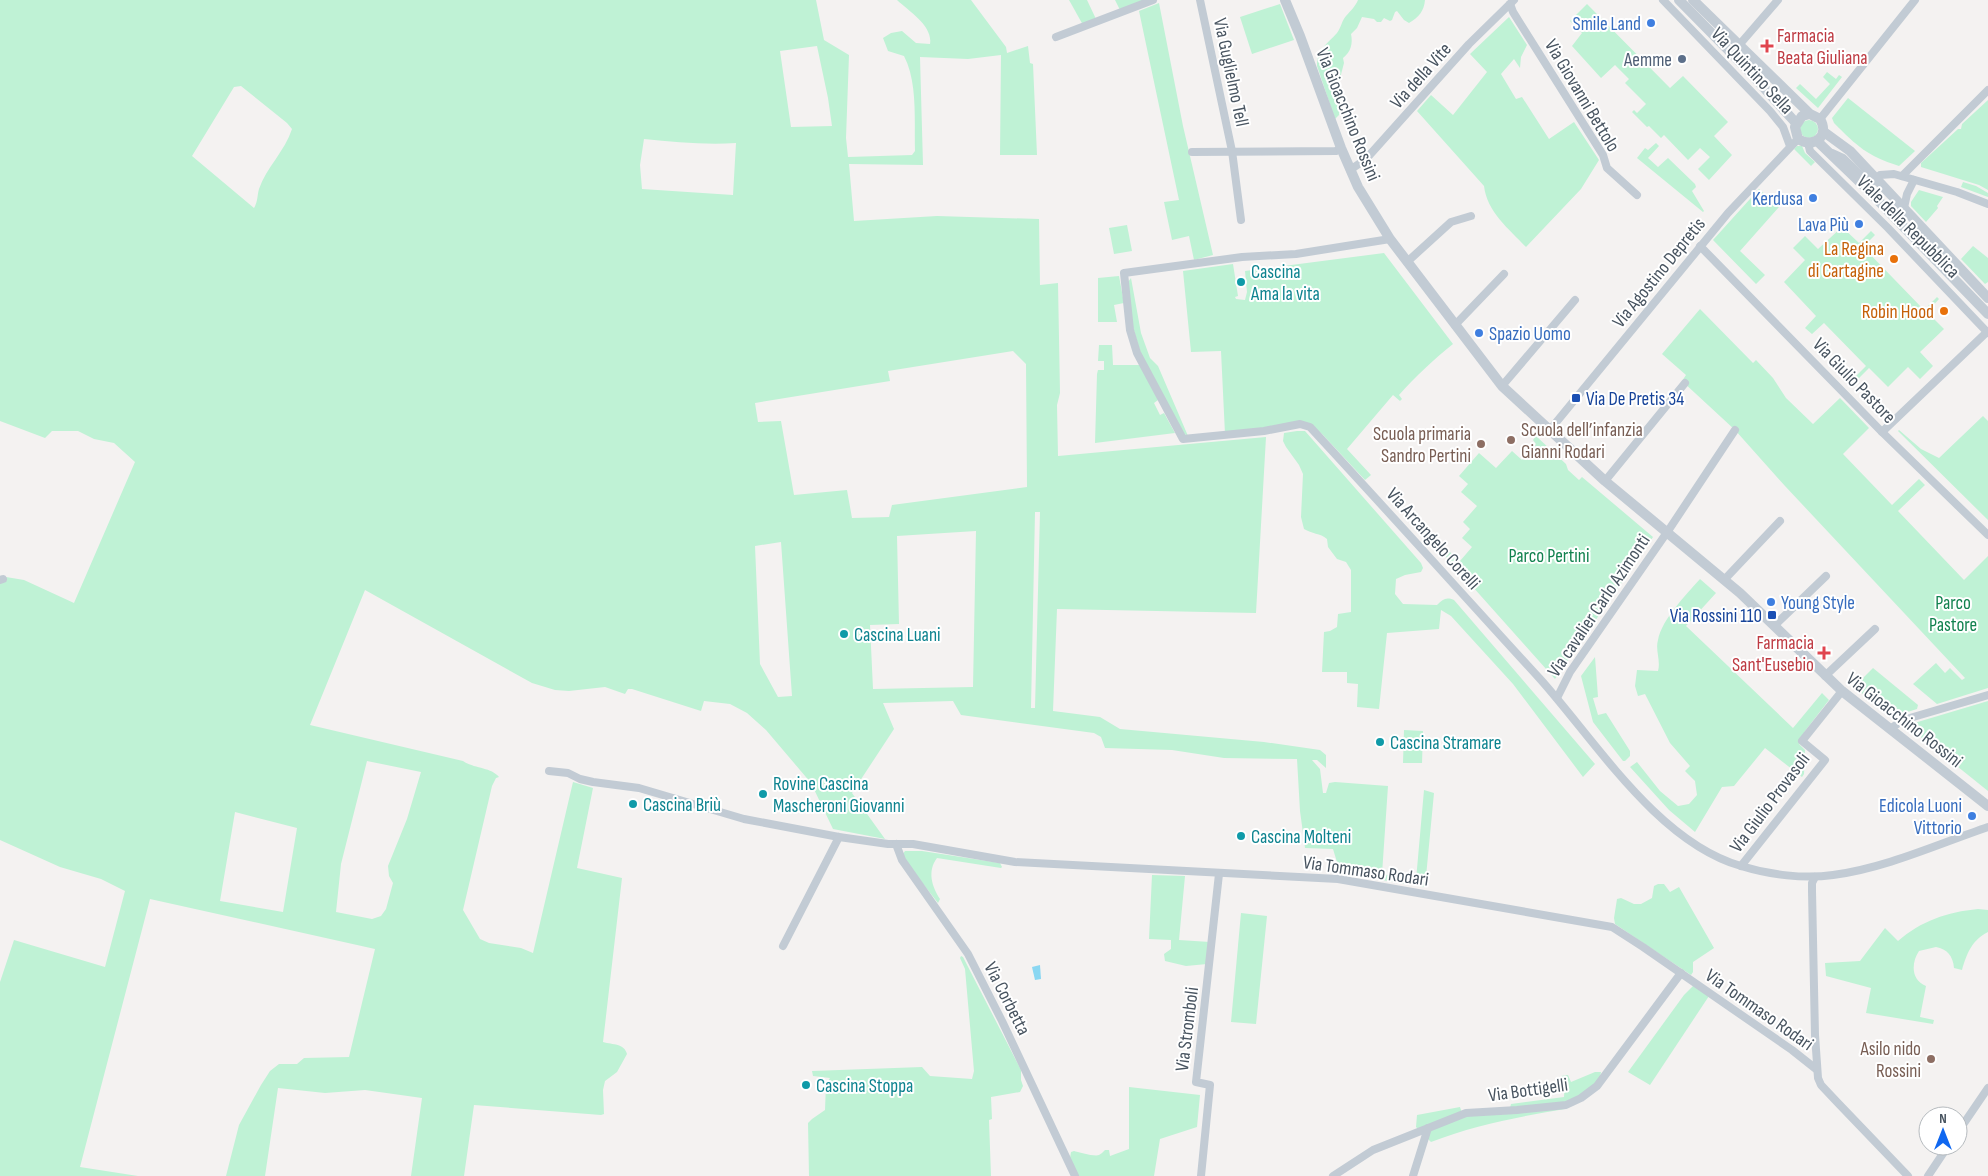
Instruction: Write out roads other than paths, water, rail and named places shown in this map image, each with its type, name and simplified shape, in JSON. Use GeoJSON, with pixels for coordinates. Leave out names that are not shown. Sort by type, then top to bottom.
{"type":"FeatureCollection","features":[{"type":"Feature","properties":{"kind":"street"},"geometry":{"type":"LineString","coordinates":[[1056,37],[1153,0]]}},
{"type":"Feature","properties":{"kind":"street","name":"Via Guglielmo Tell"},"geometry":{"type":"LineString","coordinates":[[1200,0],[1232,151],[1241,220]]}},
{"type":"Feature","properties":{"kind":"street","name":"Via Gioacchino Rossini"},"geometry":{"type":"LineString","coordinates":[[1284,0],[1300,36],[1341,148],[1358,186],[1390,240],[1502,386],[1605,481],[1724,580],[1842,691],[1988,806]]}},
{"type":"Feature","properties":{"kind":"street","name":"Via Quintino Sella"},"geometry":{"type":"LineString","coordinates":[[1663,0],[1774,116],[1794,142]]}},
{"type":"Feature","properties":{"kind":"street","name":"Via Quintino Sella"},"geometry":{"type":"LineString","coordinates":[[1679,0],[1745,67],[1796,123]]}},
{"type":"Feature","properties":{"kind":"street","name":"Via Quintino Sella"},"geometry":{"type":"LineString","coordinates":[[1693,0],[1815,116],[1824,132]]}},
{"type":"Feature","properties":{"kind":"street"},"geometry":{"type":"LineString","coordinates":[[1740,44],[1778,0]]}},
{"type":"Feature","properties":{"kind":"street"},"geometry":{"type":"LineString","coordinates":[[1815,116],[1915,0]]}},
{"type":"Feature","properties":{"kind":"street","name":"Via della Vite"},"geometry":{"type":"LineString","coordinates":[[1350,170],[1366,159],[1469,44],[1512,2]]}},
{"type":"Feature","properties":{"kind":"street","name":"Via Giovanni Bettolo"},"geometry":{"type":"LineString","coordinates":[[1512,2],[1513,12],[1603,156],[1607,168],[1636,195]]}},
{"type":"Feature","properties":{"kind":"street"},"geometry":{"type":"LineString","coordinates":[[1902,176],[1988,90]]}},
{"type":"Feature","properties":{"kind":"street","name":"Via Quintino Sella"},"geometry":{"type":"LineString","coordinates":[[1794,142],[1796,123],[1802,116],[1815,116]]}},
{"type":"Feature","properties":{"kind":"street"},"geometry":{"type":"LineString","coordinates":[[1813,142],[1824,132],[1850,151],[1876,179],[1880,175],[1902,176],[1988,204]]}},
{"type":"Feature","properties":{"kind":"street","name":"Via Quintino Sella"},"geometry":{"type":"LineString","coordinates":[[1794,142],[1813,142],[1830,152],[1869,191]]}},
{"type":"Feature","properties":{"kind":"street","name":"Via Agostino Depretis"},"geometry":{"type":"LineString","coordinates":[[1549,431],[1700,246],[1794,142]]}},
{"type":"Feature","properties":{"kind":"street","name":"Viale della Repubblica"},"geometry":{"type":"LineString","coordinates":[[1813,142],[1810,151],[1888,228],[1988,332]]}},
{"type":"Feature","properties":{"kind":"street","name":"Via Guglielmo Tell"},"geometry":{"type":"LineString","coordinates":[[1192,152],[1336,150],[1341,148]]}},
{"type":"Feature","properties":{"kind":"street","name":"Viale della Repubblica"},"geometry":{"type":"LineString","coordinates":[[1830,152],[1843,158],[1868,182],[1876,179],[1988,298]]}},
{"type":"Feature","properties":{"kind":"street"},"geometry":{"type":"LineString","coordinates":[[1904,208],[1914,180]]}},
{"type":"Feature","properties":{"kind":"street","name":"Viale della Repubblica"},"geometry":{"type":"LineString","coordinates":[[1869,191],[1988,314]]}},
{"type":"Feature","properties":{"kind":"street"},"geometry":{"type":"LineString","coordinates":[[1407,262],[1451,222],[1471,216]]}},
{"type":"Feature","properties":{"kind":"street","name":"Via Arcangelo Corelli"},"geometry":{"type":"LineString","coordinates":[[1390,240],[1296,254],[1242,257],[1124,273],[1130,330],[1137,353],[1183,439],[1264,431],[1300,424],[1310,427],[1556,698]]}},
{"type":"Feature","properties":{"kind":"street","name":"Via Giulio Pastore"},"geometry":{"type":"LineString","coordinates":[[1700,246],[1882,432],[1988,535]]}},
{"type":"Feature","properties":{"kind":"street"},"geometry":{"type":"LineString","coordinates":[[1456,325],[1504,274]]}},
{"type":"Feature","properties":{"kind":"street"},"geometry":{"type":"LineString","coordinates":[[1502,386],[1575,300]]}},
{"type":"Feature","properties":{"kind":"street"},"geometry":{"type":"LineString","coordinates":[[1882,432],[1988,332]]}},
{"type":"Feature","properties":{"kind":"street"},"geometry":{"type":"LineString","coordinates":[[1605,481],[1685,383]]}},
{"type":"Feature","properties":{"kind":"street"},"geometry":{"type":"LineString","coordinates":[[1667,532],[1735,430]]}},
{"type":"Feature","properties":{"kind":"street"},"geometry":{"type":"LineString","coordinates":[[1724,580],[1780,521]]}},
{"type":"Feature","properties":{"kind":"street","name":"Via cavalier Carlo Azimonti"},"geometry":{"type":"LineString","coordinates":[[1667,532],[1570,672],[1556,698],[1629,784],[1658,814],[1685,838],[1712,855],[1741,866],[1788,875],[1815,877],[1859,871],[1988,827]]}},
{"type":"Feature","properties":{"kind":"street"},"geometry":{"type":"LineString","coordinates":[[1774,626],[1826,576]]}},
{"type":"Feature","properties":{"kind":"street","name":"Via Gioacchino Rossini"},"geometry":{"type":"LineString","coordinates":[[1825,676],[1875,629]]}},
{"type":"Feature","properties":{"kind":"street","name":"Via Giulio Provasoli"},"geometry":{"type":"LineString","coordinates":[[1741,866],[1825,760],[1802,741],[1842,691]]}},
{"type":"Feature","properties":{"kind":"street"},"geometry":{"type":"LineString","coordinates":[[1890,729],[1903,720],[1988,695]]}},
{"type":"Feature","properties":{"kind":"street","name":"Via Tommaso Rodari"},"geometry":{"type":"LineString","coordinates":[[549,771],[568,773],[580,779],[593,782],[639,788],[744,818],[839,837],[896,844],[913,844],[1015,862],[1338,879],[1612,927],[1792,1050],[1816,1069],[1821,1085],[1908,1176]]}},
{"type":"Feature","properties":{"kind":"street"},"geometry":{"type":"LineString","coordinates":[[783,946],[839,837]]}},
{"type":"Feature","properties":{"kind":"street","name":"Via Corbetta"},"geometry":{"type":"LineString","coordinates":[[896,844],[902,860],[968,954],[1002,1021],[1075,1176]]}},
{"type":"Feature","properties":{"kind":"street","name":"Via Stromboli"},"geometry":{"type":"LineString","coordinates":[[1201,1176],[1210,1085],[1196,1082],[1219,874]]}},
{"type":"Feature","properties":{"kind":"street"},"geometry":{"type":"LineString","coordinates":[[1815,877],[1812,883],[1812,891],[1816,1069]]}},
{"type":"Feature","properties":{"kind":"street","name":"Via Bottigelli"},"geometry":{"type":"LineString","coordinates":[[1332,1176],[1373,1150],[1466,1113],[1566,1105],[1581,1098],[1597,1086],[1681,973]]}},
{"type":"Feature","properties":{"kind":"street"},"geometry":{"type":"LineString","coordinates":[[1968,1117],[1988,1088]]}},
{"type":"Feature","properties":{"kind":"street"},"geometry":{"type":"LineString","coordinates":[[1413,1176],[1428,1128]]}},
{"type":"Feature","properties":{"kind":"street"},"geometry":{"type":"LineString","coordinates":[[1928,1176],[1941,1156]]}},
{"type":"Feature","properties":{"kind":"water"},"geometry":{"type":"Polygon","coordinates":[[[1040,965],[1041,979],[1035,980],[1032,967],[1040,965]]]}},
{"type":"Feature","properties":{"kind":"place","name":"Smile Land"},"geometry":{"type":"Point","coordinates":[1651,23]}},
{"type":"Feature","properties":{"kind":"place","name":"Farmacia Beata Giuliana"},"geometry":{"type":"Point","coordinates":[1767,46]}},
{"type":"Feature","properties":{"kind":"place","name":"Aemme"},"geometry":{"type":"Point","coordinates":[1682,59]}},
{"type":"Feature","properties":{"kind":"place","name":"Kerdusa"},"geometry":{"type":"Point","coordinates":[1813,198]}},
{"type":"Feature","properties":{"kind":"place","name":"Lava Più"},"geometry":{"type":"Point","coordinates":[1859,224]}},
{"type":"Feature","properties":{"kind":"place","name":"La Regina di Cartagine"},"geometry":{"type":"Point","coordinates":[1894,259]}},
{"type":"Feature","properties":{"kind":"place","name":"Cascina Ama la vita"},"geometry":{"type":"Point","coordinates":[1241,282]}},
{"type":"Feature","properties":{"kind":"place","name":"Robin Hood"},"geometry":{"type":"Point","coordinates":[1944,311]}},
{"type":"Feature","properties":{"kind":"place","name":"Spazio Uomo"},"geometry":{"type":"Point","coordinates":[1479,333]}},
{"type":"Feature","properties":{"kind":"place","name":"Via De Pretis 34"},"geometry":{"type":"Point","coordinates":[1576,398]}},
{"type":"Feature","properties":{"kind":"place","name":"Scuola dell’infanzia Gianni Rodari"},"geometry":{"type":"Point","coordinates":[1511,440]}},
{"type":"Feature","properties":{"kind":"place","name":"Scuola primaria Sandro Pertini"},"geometry":{"type":"Point","coordinates":[1481,444]}},
{"type":"Feature","properties":{"kind":"place","name":"Young Style"},"geometry":{"type":"Point","coordinates":[1771,602]}},
{"type":"Feature","properties":{"kind":"place","name":"Via Rossini 110"},"geometry":{"type":"Point","coordinates":[1772,615]}},
{"type":"Feature","properties":{"kind":"place","name":"Cascina Luani"},"geometry":{"type":"Point","coordinates":[844,634]}},
{"type":"Feature","properties":{"kind":"place","name":"Farmacia Sant'Eusebio"},"geometry":{"type":"Point","coordinates":[1824,653]}},
{"type":"Feature","properties":{"kind":"place","name":"Cascina Stramare"},"geometry":{"type":"Point","coordinates":[1380,742]}},
{"type":"Feature","properties":{"kind":"place","name":"Rovine Cascina Mascheroni Giovanni"},"geometry":{"type":"Point","coordinates":[763,794]}},
{"type":"Feature","properties":{"kind":"place","name":"Cascina Briù"},"geometry":{"type":"Point","coordinates":[633,804]}},
{"type":"Feature","properties":{"kind":"place","name":"Edicola Luoni Vittorio"},"geometry":{"type":"Point","coordinates":[1972,816]}},
{"type":"Feature","properties":{"kind":"place","name":"Cascina Molteni"},"geometry":{"type":"Point","coordinates":[1241,836]}},
{"type":"Feature","properties":{"kind":"place","name":"Asilo nido Rossini"},"geometry":{"type":"Point","coordinates":[1931,1059]}},
{"type":"Feature","properties":{"kind":"place","name":"Cascina Stoppa"},"geometry":{"type":"Point","coordinates":[806,1085]}},
{"type":"Feature","properties":{"kind":"park label","name":"Parco Pertini"},"geometry":{"type":"Point","coordinates":[1549,555]}},
{"type":"Feature","properties":{"kind":"park label","name":"Parco Pastore"},"geometry":{"type":"Point","coordinates":[1953,613]}}]}
